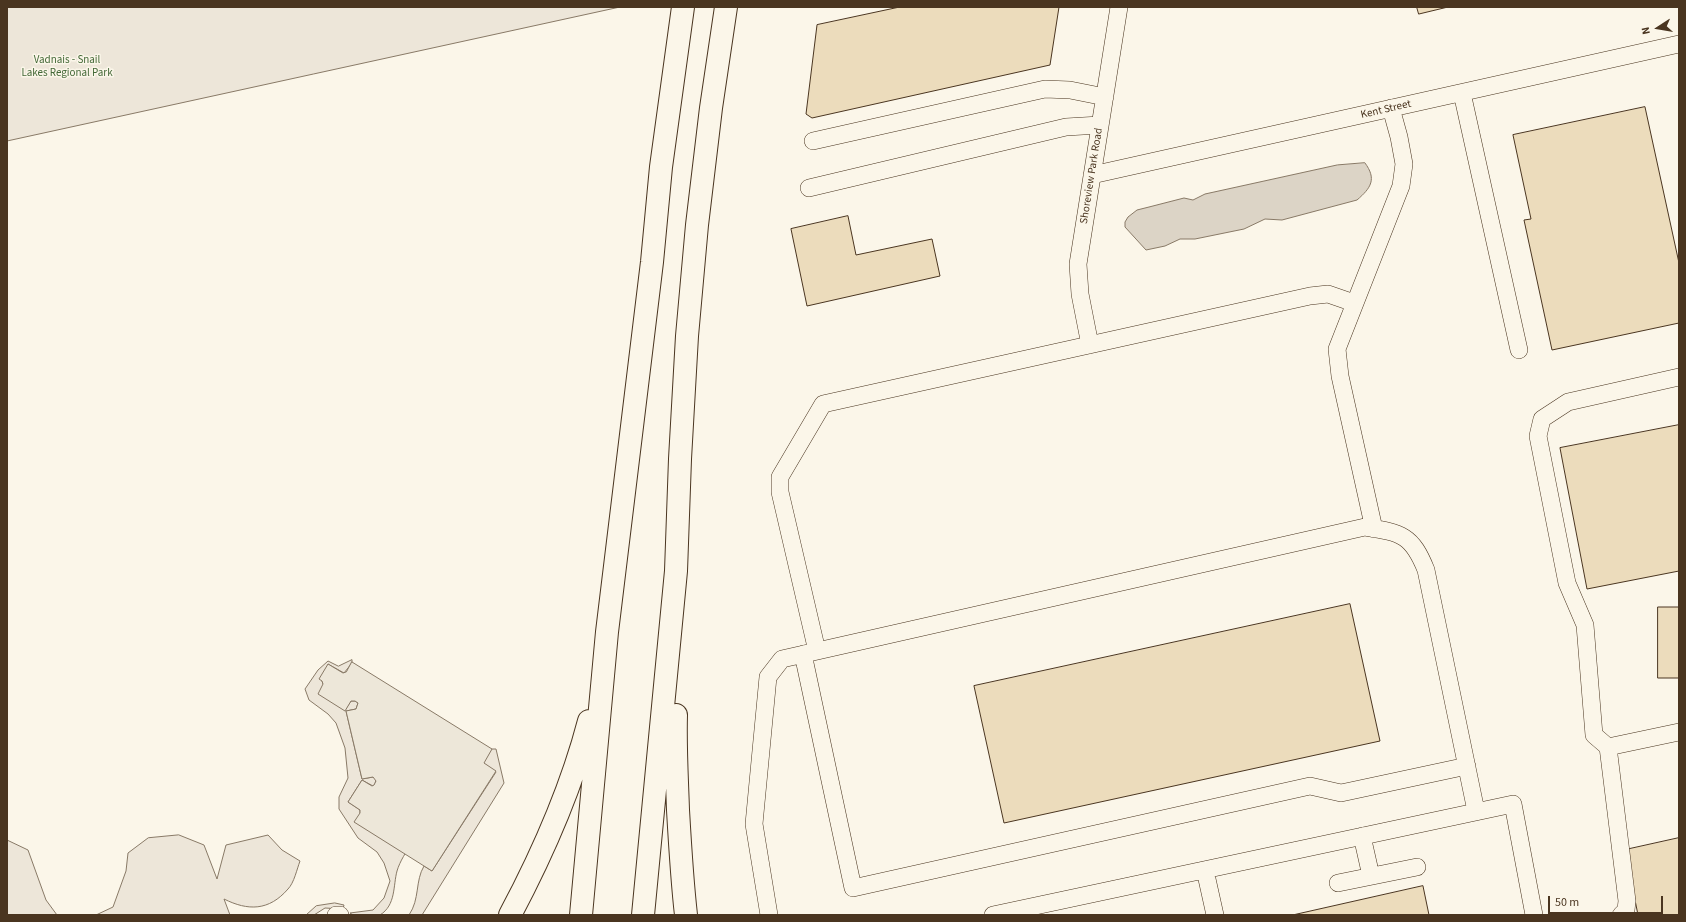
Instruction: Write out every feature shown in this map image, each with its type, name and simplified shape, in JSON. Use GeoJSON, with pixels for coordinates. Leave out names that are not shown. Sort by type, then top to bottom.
{"type":"FeatureCollection","features":[{"type":"Feature","properties":{"kind":"highway"},"geometry":{"type":"LineString","coordinates":[[581,915],[607,632],[651,270],[662,160],[683,7]]}},
{"type":"Feature","properties":{"kind":"highway"},"geometry":{"type":"LineString","coordinates":[[643,915],[674,597],[680,459],[692,281],[711,108],[726,7]]}},
{"type":"Feature","properties":{"kind":"highway"},"geometry":{"type":"LineString","coordinates":[[674,597],[677,673],[675,740],[682,887],[686,915]]}},
{"type":"Feature","properties":{"kind":"highway"},"geometry":{"type":"LineString","coordinates":[[510,915],[538,862],[570,783],[583,743],[597,688],[607,632]]}},
{"type":"Feature","properties":{"kind":"street","name":"Shoreview Park Road"},"geometry":{"type":"LineString","coordinates":[[1090,345],[1080,294],[1078,264],[1119,7]]}},
{"type":"Feature","properties":{"kind":"street","name":"Kent Street"},"geometry":{"type":"LineString","coordinates":[[1092,175],[1679,44]]}},
{"type":"Feature","properties":{"kind":"street"},"geometry":{"type":"LineString","coordinates":[[813,142],[1045,89],[1070,90],[1105,97]]}},
{"type":"Feature","properties":{"kind":"street"},"geometry":{"type":"LineString","coordinates":[[1462,92],[1519,350]]}},
{"type":"Feature","properties":{"kind":"street"},"geometry":{"type":"LineString","coordinates":[[1374,529],[1340,376],[1337,349],[1401,186],[1404,164],[1399,137],[1391,108]]}},
{"type":"Feature","properties":{"kind":"street"},"geometry":{"type":"LineString","coordinates":[[809,188],[1066,127],[1100,124]]}},
{"type":"Feature","properties":{"kind":"street"},"geometry":{"type":"LineString","coordinates":[[1354,303],[1328,294],[1310,296],[823,404],[780,477],[780,492],[854,888],[1310,786],[1341,793],[1467,766]]}},
{"type":"Feature","properties":{"kind":"street"},"geometry":{"type":"LineString","coordinates":[[1621,915],[1626,910],[1627,901],[1608,747],[1594,736],[1585,625],[1567,583],[1538,436],[1542,419],[1568,402],[1679,377]]}},
{"type":"Feature","properties":{"kind":"street"},"geometry":{"type":"LineString","coordinates":[[769,915],[754,824],[768,677],[782,659],[1365,527],[1388,531],[1406,538],[1418,551],[1426,570],[1476,811]]}},
{"type":"Feature","properties":{"kind":"street"},"geometry":{"type":"LineString","coordinates":[[1608,747],[1679,732]]}},
{"type":"Feature","properties":{"kind":"street"},"geometry":{"type":"LineString","coordinates":[[993,915],[1513,804],[1534,915]]}},
{"type":"Feature","properties":{"kind":"street"},"geometry":{"type":"LineString","coordinates":[[1362,836],[1371,876]]}},
{"type":"Feature","properties":{"kind":"street"},"geometry":{"type":"LineString","coordinates":[[1338,883],[1417,867]]}},
{"type":"Feature","properties":{"kind":"street"},"geometry":{"type":"LineString","coordinates":[[1205,870],[1215,915]]}},
{"type":"Feature","properties":{"kind":"green space","name":"Vadnais - Snail Lakes Regional Park"},"geometry":{"type":"Polygon","coordinates":[[[7,7],[620,7],[7,141],[7,7]]]}},
{"type":"Feature","properties":{"kind":"green space"},"geometry":{"type":"Polygon","coordinates":[[[352,660],[352,663],[344,673],[328,664],[322,681],[345,710],[351,701],[358,703],[356,709],[346,711],[362,779],[373,777],[376,779],[373,786],[362,780],[348,802],[360,810],[360,813],[412,843],[398,867],[393,895],[389,906],[380,915],[353,915],[350,913],[373,910],[384,898],[390,881],[384,863],[377,852],[358,838],[339,809],[339,797],[348,778],[345,748],[336,723],[328,714],[309,700],[305,689],[318,670],[328,661],[338,666],[352,660]]]}},
{"type":"Feature","properties":{"kind":"green space"},"geometry":{"type":"Polygon","coordinates":[[[492,749],[496,749],[504,783],[422,915],[409,915],[415,903],[419,878],[424,866],[432,871],[496,772],[483,763],[492,749]]]}},
{"type":"Feature","properties":{"kind":"green space"},"geometry":{"type":"Polygon","coordinates":[[[179,835],[204,845],[217,879],[226,845],[268,835],[282,850],[300,861],[294,880],[281,896],[273,902],[258,907],[250,907],[241,906],[224,899],[230,915],[96,915],[113,907],[126,871],[128,853],[148,838],[179,835]]]}},
{"type":"Feature","properties":{"kind":"green space"},"geometry":{"type":"Polygon","coordinates":[[[7,840],[28,850],[46,900],[57,915],[7,915],[7,840]]]}},
{"type":"Feature","properties":{"kind":"green space"},"geometry":{"type":"Polygon","coordinates":[[[335,903],[344,905],[343,909],[325,908],[314,915],[306,915],[316,906],[335,903]]]}},
{"type":"Feature","properties":{"kind":"shaded area"},"geometry":{"type":"Polygon","coordinates":[[[1365,163],[1371,174],[1371,183],[1366,191],[1357,200],[1282,220],[1265,219],[1244,229],[1195,239],[1180,239],[1165,246],[1146,250],[1125,227],[1125,222],[1128,217],[1137,210],[1184,198],[1193,200],[1205,194],[1337,165],[1365,163]]]}},
{"type":"Feature","properties":{"kind":"shaded area"},"geometry":{"type":"Polygon","coordinates":[[[352,662],[492,749],[484,763],[496,771],[432,871],[354,822],[360,813],[360,810],[348,802],[362,780],[372,786],[376,781],[373,777],[362,779],[346,711],[356,709],[358,703],[351,701],[345,711],[318,694],[323,684],[319,679],[328,664],[343,673],[346,672],[352,662]]]}},
{"type":"Feature","properties":{"kind":"building"},"geometry":{"type":"Polygon","coordinates":[[[900,7],[1059,7],[1050,65],[812,118],[806,114],[817,25],[900,7]]]}},
{"type":"Feature","properties":{"kind":"building"},"geometry":{"type":"Polygon","coordinates":[[[1417,7],[1448,7],[1419,14],[1417,7]]]}},
{"type":"Feature","properties":{"kind":"building"},"geometry":{"type":"Polygon","coordinates":[[[1645,107],[1679,263],[1679,323],[1552,350],[1524,220],[1531,219],[1513,135],[1645,107]]]}},
{"type":"Feature","properties":{"kind":"building"},"geometry":{"type":"Polygon","coordinates":[[[848,216],[856,255],[932,239],[940,276],[807,306],[791,229],[848,216]]]}},
{"type":"Feature","properties":{"kind":"building"},"geometry":{"type":"Polygon","coordinates":[[[1679,425],[1679,571],[1587,589],[1560,448],[1679,425]]]}},
{"type":"Feature","properties":{"kind":"building"},"geometry":{"type":"Polygon","coordinates":[[[1350,604],[1380,741],[1004,823],[974,686],[1350,604]]]}},
{"type":"Feature","properties":{"kind":"building"},"geometry":{"type":"Polygon","coordinates":[[[1658,607],[1679,607],[1679,678],[1658,678],[1658,607]]]}},
{"type":"Feature","properties":{"kind":"building"},"geometry":{"type":"Polygon","coordinates":[[[1679,838],[1679,915],[1638,915],[1625,850],[1679,838]]]}},
{"type":"Feature","properties":{"kind":"building"},"geometry":{"type":"Polygon","coordinates":[[[1423,886],[1429,915],[1293,915],[1423,886]]]}}]}
